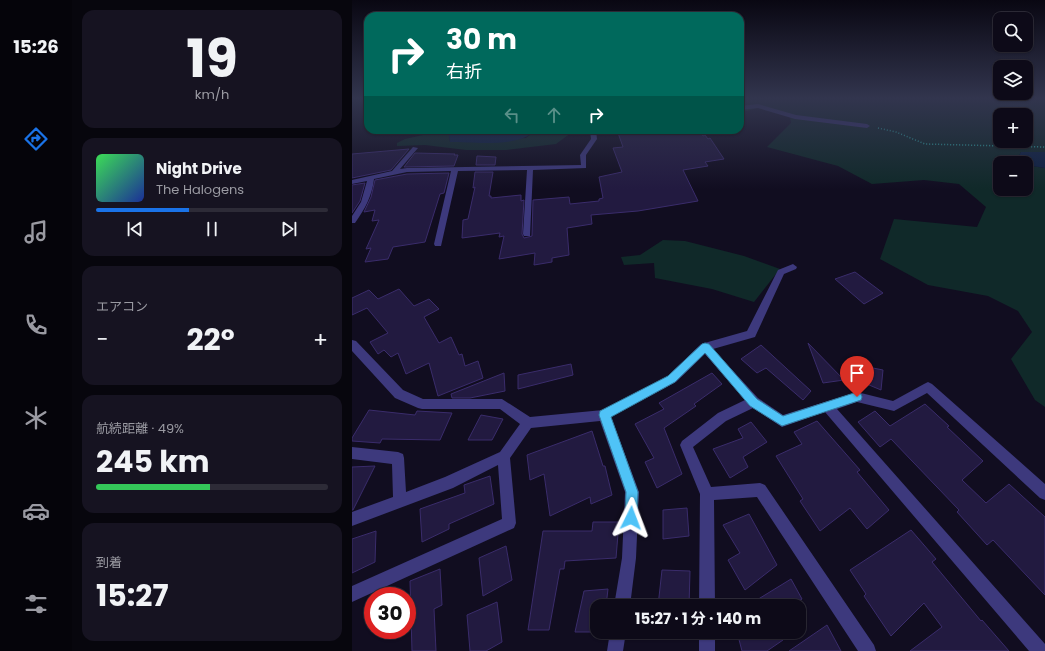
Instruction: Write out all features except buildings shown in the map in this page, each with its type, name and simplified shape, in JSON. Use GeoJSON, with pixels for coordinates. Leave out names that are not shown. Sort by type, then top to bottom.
{"type":"FeatureCollection","features":[{"type":"Feature","properties":{"kind":"street"},"geometry":{"type":"LineString","coordinates":[[352,182],[407,170],[584,167],[583,155],[594,139],[593,134]]}},
{"type":"Feature","properties":{"kind":"street"},"geometry":{"type":"LineString","coordinates":[[393,174],[415,148]]}},
{"type":"Feature","properties":{"kind":"street"},"geometry":{"type":"LineString","coordinates":[[527,234],[530,168]]}},
{"type":"Feature","properties":{"kind":"street"},"geometry":{"type":"LineString","coordinates":[[438,244],[455,170]]}},
{"type":"Feature","properties":{"kind":"street"},"geometry":{"type":"LineString","coordinates":[[352,221],[361,210],[370,192],[371,179]]}},
{"type":"Feature","properties":{"kind":"street"},"geometry":{"type":"LineString","coordinates":[[352,344],[399,394],[422,404],[502,404],[528,423],[604,415],[672,379],[705,347],[750,334],[782,272],[793,267]]}},
{"type":"Feature","properties":{"kind":"street"},"geometry":{"type":"LineString","coordinates":[[705,347],[754,402],[782,421],[857,397],[894,406],[928,388],[1045,493]]}},
{"type":"Feature","properties":{"kind":"street"},"geometry":{"type":"LineString","coordinates":[[707,599],[707,494],[686,445],[722,417],[754,402]]}},
{"type":"Feature","properties":{"kind":"street"},"geometry":{"type":"LineString","coordinates":[[827,406],[1040,651]]}},
{"type":"Feature","properties":{"kind":"street"},"geometry":{"type":"LineString","coordinates":[[604,415],[632,492],[629,558],[623,599]]}},
{"type":"Feature","properties":{"kind":"street"},"geometry":{"type":"LineString","coordinates":[[352,519],[448,483],[504,456],[528,423]]}},
{"type":"Feature","properties":{"kind":"street"},"geometry":{"type":"LineString","coordinates":[[352,453],[398,458],[400,501]]}},
{"type":"Feature","properties":{"kind":"street"},"geometry":{"type":"LineString","coordinates":[[352,594],[509,523],[504,456]]}},
{"type":"Feature","properties":{"kind":"street"},"geometry":{"type":"LineString","coordinates":[[707,494],[760,490],[868,651]]}},
{"type":"Feature","properties":{"kind":"street"},"geometry":{"type":"LineString","coordinates":[[615,651],[617,639]]}},
{"type":"Feature","properties":{"kind":"street"},"geometry":{"type":"LineString","coordinates":[[707,639],[707,651]]}},
{"type":"Feature","properties":{"kind":"path"},"geometry":{"type":"LineString","coordinates":[[879,128],[896,132],[930,145],[1045,147]]}},
{"type":"Feature","properties":{"kind":"green space"},"geometry":{"type":"Polygon","coordinates":[[[786,128],[993,128],[993,148],[1033,148],[1033,128],[1045,128],[1045,152],[1021,152],[1019,156],[993,156],[993,196],[1033,196],[1033,166],[1045,168],[1045,407],[1035,400],[1011,359],[1032,332],[1018,311],[988,296],[928,285],[880,259],[894,219],[977,227],[986,207],[959,184],[924,180],[872,184],[838,166],[767,147],[786,128]]]}},
{"type":"Feature","properties":{"kind":"green space"},"geometry":{"type":"Polygon","coordinates":[[[428,134],[447,134],[449,135],[450,142],[526,138],[531,134],[570,134],[556,144],[506,150],[466,150],[425,145],[397,146],[397,143],[405,139],[428,134]]]}},
{"type":"Feature","properties":{"kind":"green space"},"geometry":{"type":"Polygon","coordinates":[[[663,240],[685,241],[744,256],[780,269],[754,302],[712,289],[655,278],[654,263],[624,265],[621,257],[640,255],[663,240]]]}},
{"type":"Feature","properties":{"kind":"water"},"geometry":{"type":"Polygon","coordinates":[[[447,134],[531,134],[514,141],[492,143],[450,142],[449,135],[447,134]]]}},
{"type":"Feature","properties":{"kind":"water"},"geometry":{"type":"Polygon","coordinates":[[[1021,152],[1045,152],[1045,168],[1033,166],[1033,156],[1019,156],[1021,152]]]}},
{"type":"Feature","properties":{"kind":"route"},"geometry":{"type":"LineString","coordinates":[[631,518],[632,492],[604,415],[672,379],[705,347],[754,402],[782,421],[857,397]]}}]}
